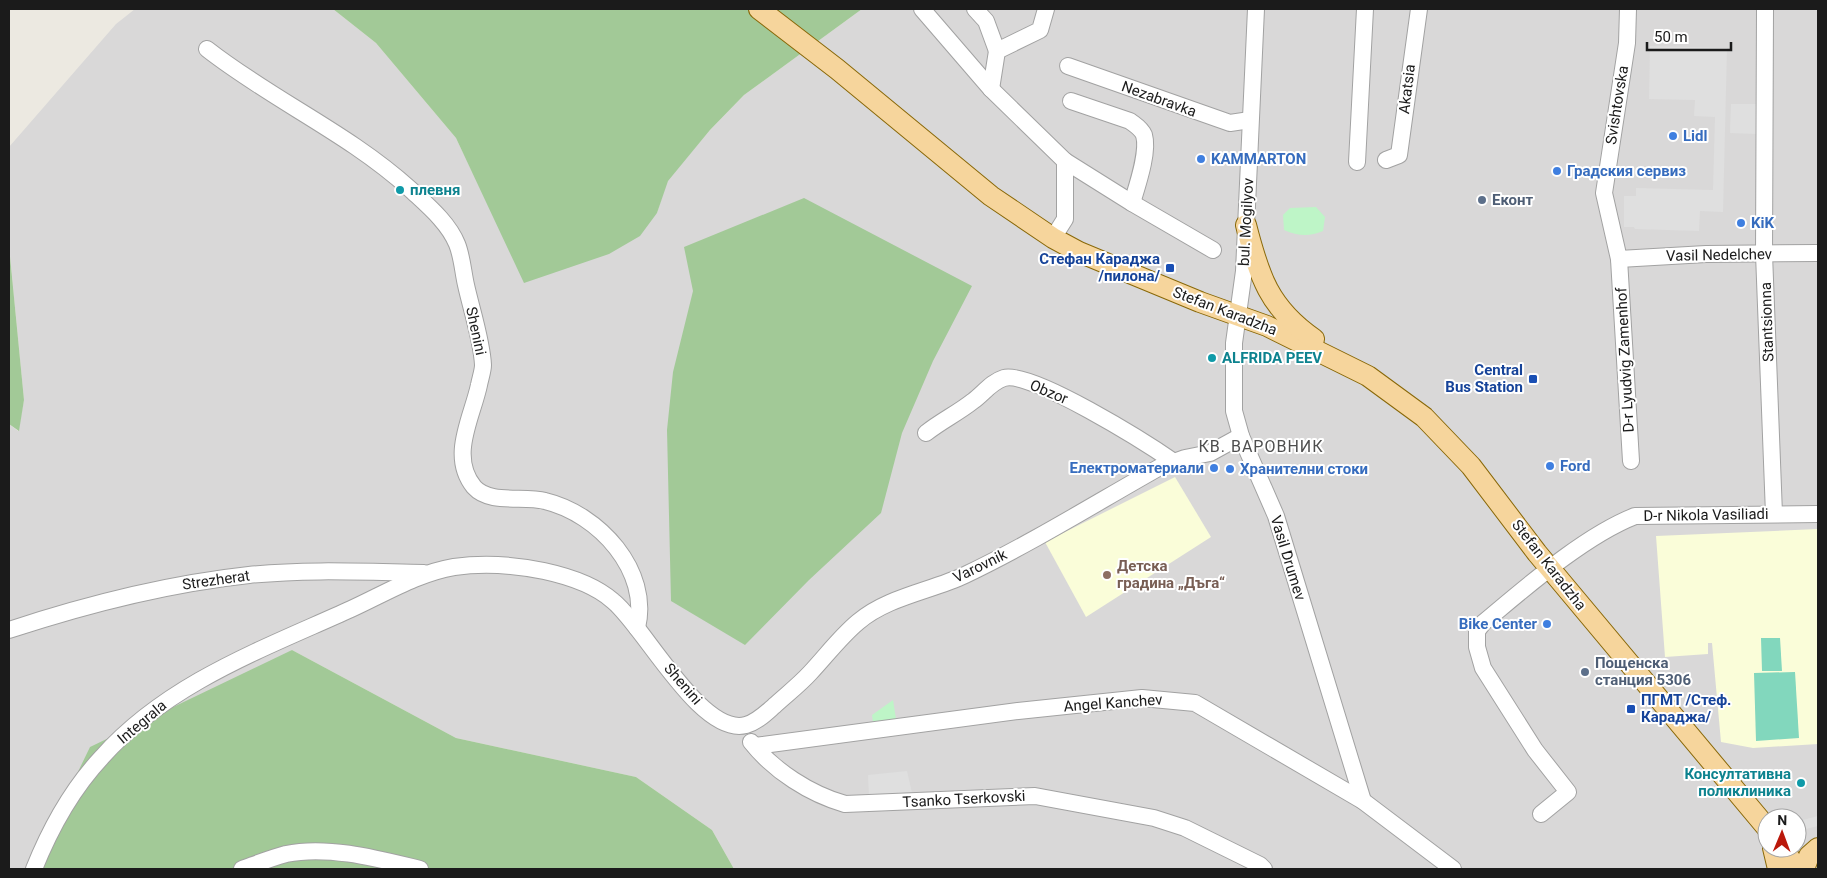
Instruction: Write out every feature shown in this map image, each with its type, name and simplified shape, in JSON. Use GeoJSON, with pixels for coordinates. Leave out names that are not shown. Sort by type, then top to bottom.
{"type":"FeatureCollection","features":[{"type":"Feature","properties":{"kind":"main road"},"geometry":{"type":"LineString","coordinates":[[748,9],[837,69]]}},
{"type":"Feature","properties":{"kind":"main road"},"geometry":{"type":"LineString","coordinates":[[768,12],[837,69]]}},
{"type":"Feature","properties":{"kind":"main road","name":"Stefan Karadzha"},"geometry":{"type":"LineString","coordinates":[[837,69],[991,196],[1053,238],[1079,252],[1200,302],[1267,326],[1368,376],[1394,393],[1444,436],[1471,466],[1550,569],[1757,816]]}},
{"type":"Feature","properties":{"kind":"main road"},"geometry":{"type":"LineString","coordinates":[[1246,225],[1261,277],[1279,308],[1298,328],[1368,376]]}},
{"type":"Feature","properties":{"kind":"main road"},"geometry":{"type":"LineString","coordinates":[[1804,869],[1810,849]]}},
{"type":"Feature","properties":{"kind":"main road"},"geometry":{"type":"LineString","coordinates":[[1790,858],[1798,869]]}},
{"type":"Feature","properties":{"kind":"street"},"geometry":{"type":"LineString","coordinates":[[922,9],[991,89],[1065,161],[1213,250]]}},
{"type":"Feature","properties":{"kind":"street"},"geometry":{"type":"LineString","coordinates":[[975,9],[986,21],[997,51],[991,89]]}},
{"type":"Feature","properties":{"kind":"street"},"geometry":{"type":"LineString","coordinates":[[997,51],[1040,30],[1046,9]]}},
{"type":"Feature","properties":{"kind":"street","name":"bul. Mogilyov"},"geometry":{"type":"LineString","coordinates":[[1240,315],[1256,9]]}},
{"type":"Feature","properties":{"kind":"street"},"geometry":{"type":"LineString","coordinates":[[1357,162],[1365,9]]}},
{"type":"Feature","properties":{"kind":"street","name":"Akatsia"},"geometry":{"type":"LineString","coordinates":[[1386,160],[1399,155],[1419,9]]}},
{"type":"Feature","properties":{"kind":"street","name":"Svishtovska"},"geometry":{"type":"LineString","coordinates":[[1620,259],[1604,193],[1626,43],[1628,9]]}},
{"type":"Feature","properties":{"kind":"street","name":"Stantsionna"},"geometry":{"type":"LineString","coordinates":[[1765,9],[1764,254],[1774,514]]}},
{"type":"Feature","properties":{"kind":"street","name":"Shenini"},"geometry":{"type":"LineString","coordinates":[[207,49],[235,71],[292,104],[362,150],[389,170],[435,211],[457,244],[483,366],[463,442],[462,459],[467,474],[475,487],[488,496],[528,498],[553,503],[584,520],[607,537],[621,553],[636,587],[641,612],[636,628]]}},
{"type":"Feature","properties":{"kind":"street","name":"Nezabravka"},"geometry":{"type":"LineString","coordinates":[[1068,66],[1230,123],[1250,120]]}},
{"type":"Feature","properties":{"kind":"street"},"geometry":{"type":"LineString","coordinates":[[1071,101],[1130,121],[1138,126],[1144,134],[1145,146],[1140,179],[1132,203]]}},
{"type":"Feature","properties":{"kind":"street"},"geometry":{"type":"LineString","coordinates":[[1053,238],[1065,219],[1065,161]]}},
{"type":"Feature","properties":{"kind":"street","name":"Vasil Nedelchev"},"geometry":{"type":"LineString","coordinates":[[1620,259],[1706,254],[1818,253]]}},
{"type":"Feature","properties":{"kind":"street","name":"D-r Lyudvig Zamenhof"},"geometry":{"type":"LineString","coordinates":[[1620,259],[1632,461]]}},
{"type":"Feature","properties":{"kind":"street","name":"Vasil Drumev"},"geometry":{"type":"LineString","coordinates":[[1240,315],[1234,338],[1232,379],[1234,411],[1241,436],[1276,516],[1363,801]]}},
{"type":"Feature","properties":{"kind":"street","name":"Obzor"},"geometry":{"type":"LineString","coordinates":[[926,433],[972,402],[996,382],[1009,377],[1041,388],[1098,414],[1174,462]]}},
{"type":"Feature","properties":{"kind":"street","name":"Varovnik"},"geometry":{"type":"LineString","coordinates":[[740,726],[758,719],[788,694],[846,632],[868,615],[965,574],[1160,467],[1185,458],[1210,453],[1241,436]]}},
{"type":"Feature","properties":{"kind":"street","name":"D-r Nikola Vasiliadi"},"geometry":{"type":"LineString","coordinates":[[1542,814],[1568,792],[1536,750],[1483,668],[1477,647],[1477,631],[1483,623],[1550,569],[1616,524],[1635,516],[1818,514]]}},
{"type":"Feature","properties":{"kind":"street","name":"Shenini"},"geometry":{"type":"LineString","coordinates":[[302,631],[428,573],[453,567],[492,566],[542,571],[563,576],[610,597],[698,703],[720,721],[740,726]]}},
{"type":"Feature","properties":{"kind":"street","name":"Strezherat"},"geometry":{"type":"LineString","coordinates":[[9,630],[107,599],[152,589],[250,575],[320,571],[428,573]]}},
{"type":"Feature","properties":{"kind":"street","name":"Integrala"},"geometry":{"type":"LineString","coordinates":[[34,869],[59,817],[73,794],[103,756],[119,740],[168,700],[201,679],[302,631]]}},
{"type":"Feature","properties":{"kind":"street","name":"Angel Kanchev"},"geometry":{"type":"LineString","coordinates":[[755,746],[1018,711],[1158,698],[1195,703],[1363,801],[1453,869]]}},
{"type":"Feature","properties":{"kind":"street","name":"Tsanko Tserkovski"},"geometry":{"type":"LineString","coordinates":[[740,726],[755,746],[774,765],[795,780],[829,799],[845,804],[1035,796],[1154,818],[1200,834],[1260,865],[1264,869]]}},
{"type":"Feature","properties":{"kind":"street"},"geometry":{"type":"LineString","coordinates":[[242,869],[288,854],[306,853],[358,856],[420,869]]}},
{"type":"Feature","properties":{"kind":"shaded area"},"geometry":{"type":"Polygon","coordinates":[[[135,9],[333,9],[376,43],[456,138],[525,282],[657,213],[667,181],[710,130],[744,95],[862,9],[1818,9],[1818,869],[734,869],[712,830],[636,777],[456,738],[292,650],[31,869],[9,869],[9,424],[18,431],[24,400],[9,245],[9,147],[116,24],[135,9]]]}},
{"type":"Feature","properties":{"kind":"shaded area"},"geometry":{"type":"Polygon","coordinates":[[[1650,46],[1727,48],[1723,212],[1700,211],[1699,231],[1624,227],[1624,196],[1636,196],[1636,188],[1713,190],[1715,117],[1694,116],[1695,100],[1649,99],[1650,46]]]}},
{"type":"Feature","properties":{"kind":"shaded area"},"geometry":{"type":"Polygon","coordinates":[[[1731,104],[1758,104],[1757,134],[1730,133],[1731,104]]]}},
{"type":"Feature","properties":{"kind":"shaded area","name":"Детска градина „Дъга“"},"geometry":{"type":"Polygon","coordinates":[[[1175,477],[1211,537],[1086,617],[1045,542],[1175,477]]]}},
{"type":"Feature","properties":{"kind":"shaded area"},"geometry":{"type":"Polygon","coordinates":[[[1818,529],[1818,744],[1753,748],[1721,742],[1712,643],[1708,643],[1708,654],[1665,657],[1656,536],[1818,529]]]}},
{"type":"Feature","properties":{"kind":"shaded area"},"geometry":{"type":"Polygon","coordinates":[[[907,771],[912,793],[869,796],[868,775],[907,771]]]}},
{"type":"Feature","properties":{"kind":"shaded area"},"geometry":{"type":"Polygon","coordinates":[[[1818,816],[1818,826],[1807,829],[1807,819],[1818,816]]]}},
{"type":"Feature","properties":{"kind":"green space"},"geometry":{"type":"Polygon","coordinates":[[[333,9],[862,9],[744,95],[710,130],[668,181],[657,213],[640,236],[609,254],[524,283],[456,138],[376,43],[333,9]]]}},
{"type":"Feature","properties":{"kind":"green space"},"geometry":{"type":"Polygon","coordinates":[[[804,198],[972,286],[933,361],[902,433],[881,513],[809,580],[745,645],[671,601],[667,430],[673,372],[693,291],[684,247],[804,198]]]}},
{"type":"Feature","properties":{"kind":"green space"},"geometry":{"type":"Polygon","coordinates":[[[1316,207],[1325,217],[1323,231],[1304,235],[1284,230],[1283,215],[1290,208],[1316,207]]]}},
{"type":"Feature","properties":{"kind":"green space"},"geometry":{"type":"Polygon","coordinates":[[[9,246],[24,400],[19,431],[9,424],[9,246]]]}},
{"type":"Feature","properties":{"kind":"green space"},"geometry":{"type":"Polygon","coordinates":[[[1761,638],[1780,638],[1782,671],[1762,671],[1761,638]]]}},
{"type":"Feature","properties":{"kind":"green space"},"geometry":{"type":"Polygon","coordinates":[[[292,650],[456,738],[636,777],[712,830],[734,869],[31,869],[90,747],[292,650]]]}},
{"type":"Feature","properties":{"kind":"green space"},"geometry":{"type":"Polygon","coordinates":[[[1795,672],[1799,738],[1756,741],[1754,673],[1795,672]]]}},
{"type":"Feature","properties":{"kind":"green space"},"geometry":{"type":"Polygon","coordinates":[[[893,700],[896,719],[873,722],[872,715],[893,700]]]}},
{"type":"Feature","properties":{"kind":"place","name":"Lidl"},"geometry":{"type":"Point","coordinates":[1673,136]}},
{"type":"Feature","properties":{"kind":"place","name":"KAMMARTON"},"geometry":{"type":"Point","coordinates":[1201,159]}},
{"type":"Feature","properties":{"kind":"place","name":"Градския сервиз"},"geometry":{"type":"Point","coordinates":[1557,171]}},
{"type":"Feature","properties":{"kind":"place","name":"плевня"},"geometry":{"type":"Point","coordinates":[400,190]}},
{"type":"Feature","properties":{"kind":"place","name":"Еконт"},"geometry":{"type":"Point","coordinates":[1482,200]}},
{"type":"Feature","properties":{"kind":"place","name":"KiK"},"geometry":{"type":"Point","coordinates":[1741,223]}},
{"type":"Feature","properties":{"kind":"place","name":"Стефан Караджа /пилона/"},"geometry":{"type":"Point","coordinates":[1170,268]}},
{"type":"Feature","properties":{"kind":"place","name":"ALFRIDA PEEV"},"geometry":{"type":"Point","coordinates":[1212,358]}},
{"type":"Feature","properties":{"kind":"place","name":"Central Bus Station"},"geometry":{"type":"Point","coordinates":[1533,379]}},
{"type":"Feature","properties":{"kind":"place","name":"Ford"},"geometry":{"type":"Point","coordinates":[1550,466]}},
{"type":"Feature","properties":{"kind":"place","name":"Електроматериали"},"geometry":{"type":"Point","coordinates":[1214,468]}},
{"type":"Feature","properties":{"kind":"place","name":"Хранителни стоки"},"geometry":{"type":"Point","coordinates":[1230,469]}},
{"type":"Feature","properties":{"kind":"place","name":"Детска градина „Дъга“"},"geometry":{"type":"Point","coordinates":[1107,575]}},
{"type":"Feature","properties":{"kind":"place","name":"Bike Center"},"geometry":{"type":"Point","coordinates":[1547,624]}},
{"type":"Feature","properties":{"kind":"place","name":"Пощенска станция 5306"},"geometry":{"type":"Point","coordinates":[1585,672]}},
{"type":"Feature","properties":{"kind":"place","name":"ПГМТ /Стеф. Караджа/"},"geometry":{"type":"Point","coordinates":[1631,709]}},
{"type":"Feature","properties":{"kind":"place","name":"Консултативна поликлиника"},"geometry":{"type":"Point","coordinates":[1801,783]}},
{"type":"Feature","properties":{"kind":"district","name":"КВ. ВАРОВНИК"},"geometry":{"type":"Point","coordinates":[1261,446]}}]}
